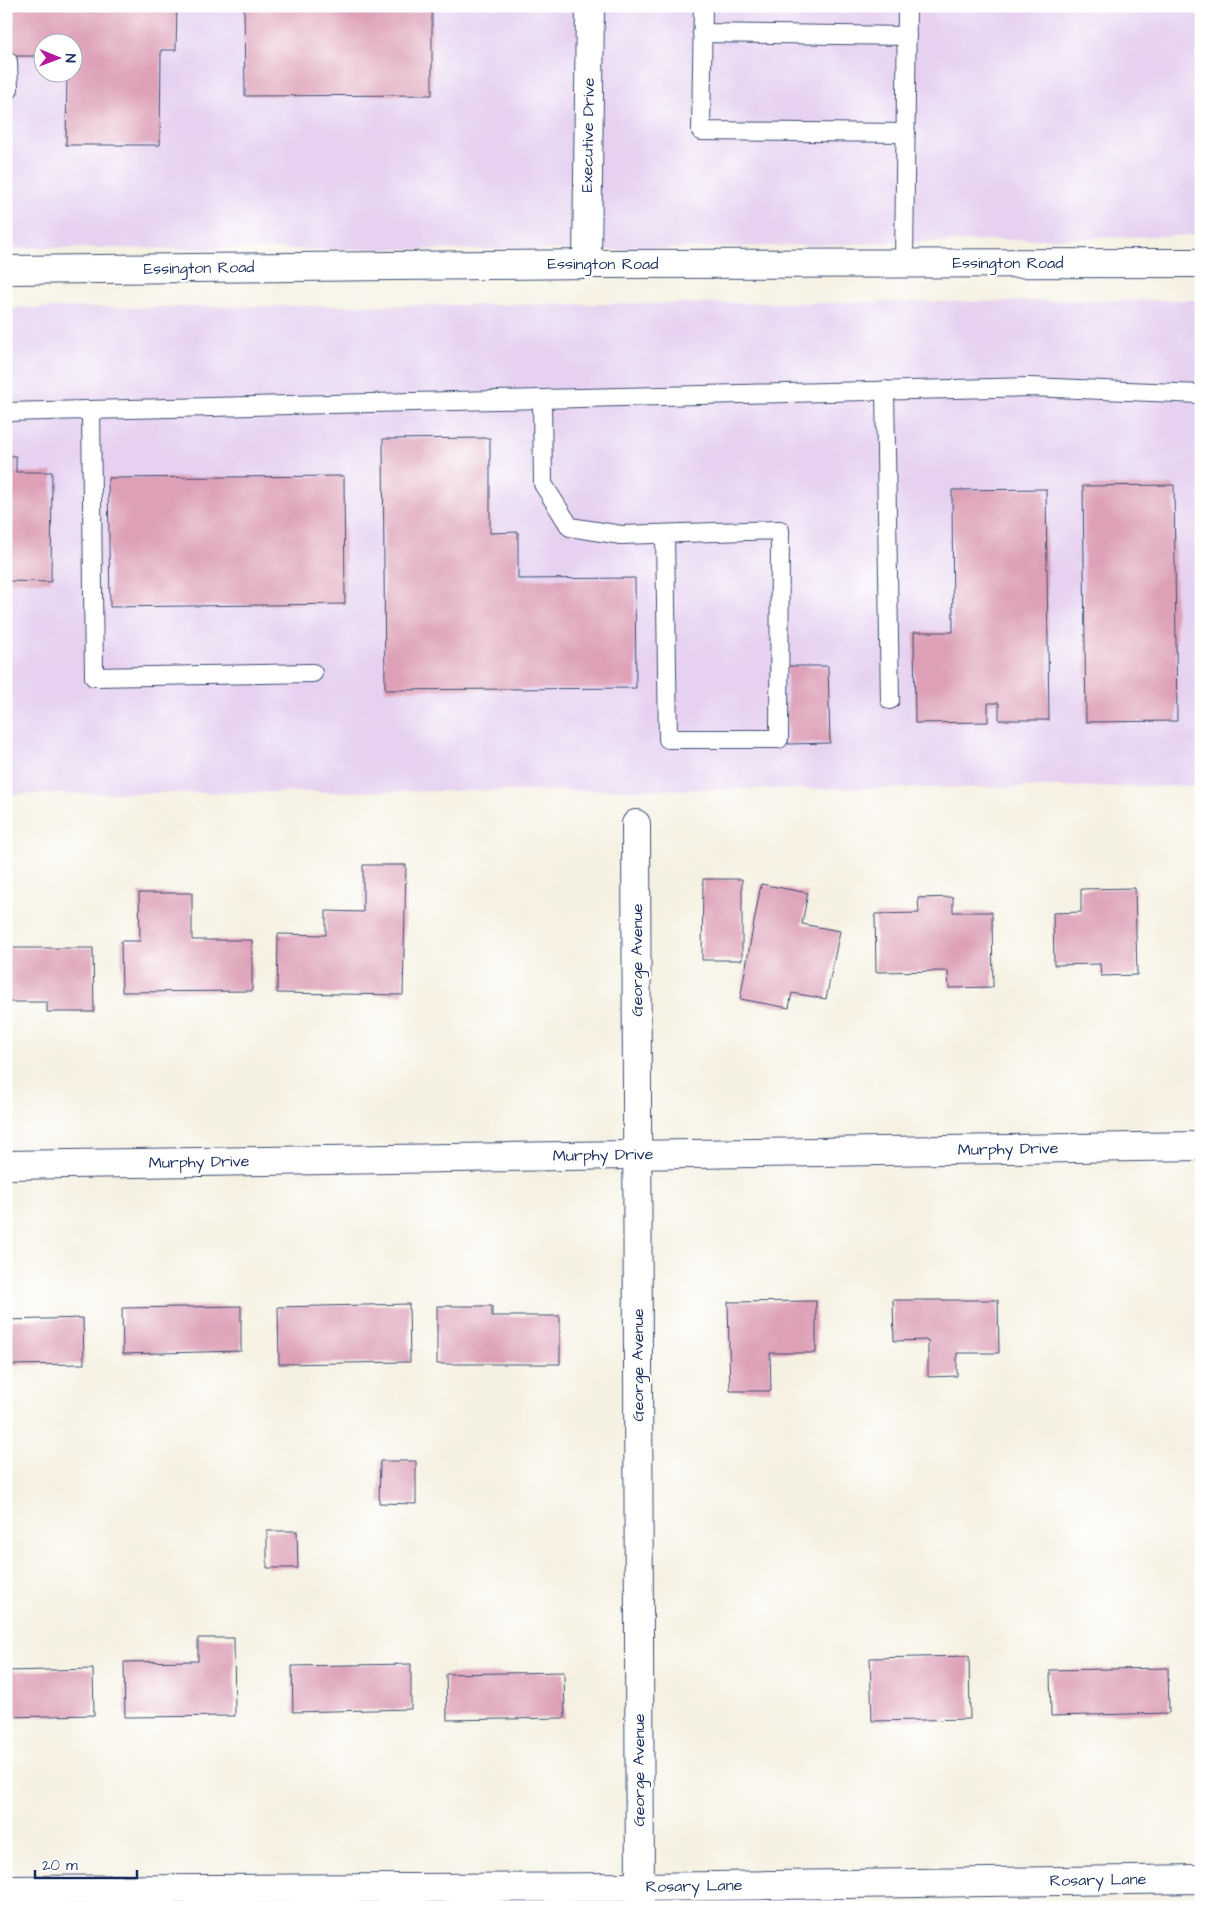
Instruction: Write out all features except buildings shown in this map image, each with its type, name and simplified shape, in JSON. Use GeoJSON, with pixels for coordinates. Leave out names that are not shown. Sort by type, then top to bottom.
{"type":"FeatureCollection","features":[{"type":"Feature","properties":{"kind":"street","name":"Executive Drive"},"geometry":{"type":"LineString","coordinates":[[587,264],[590,6]]}},
{"type":"Feature","properties":{"kind":"street","name":"Essington Road"},"geometry":{"type":"LineString","coordinates":[[6,270],[587,264],[1201,263]]}},
{"type":"Feature","properties":{"kind":"street","name":"George Avenue"},"geometry":{"type":"LineString","coordinates":[[636,824],[640,1897]]}},
{"type":"Feature","properties":{"kind":"street","name":"Murphy Drive"},"geometry":{"type":"LineString","coordinates":[[6,1165],[1201,1146]]}},
{"type":"Feature","properties":{"kind":"street","name":"Rosary Lane"},"geometry":{"type":"LineString","coordinates":[[6,1890],[640,1897],[1201,1878]]}},
{"type":"Feature","properties":{"kind":"lane"},"geometry":{"type":"LineString","coordinates":[[703,6],[701,131],[906,133]]}},
{"type":"Feature","properties":{"kind":"lane"},"geometry":{"type":"LineString","coordinates":[[904,264],[907,6]]}},
{"type":"Feature","properties":{"kind":"lane"},"geometry":{"type":"LineString","coordinates":[[702,33],[907,36]]}},
{"type":"Feature","properties":{"kind":"lane"},"geometry":{"type":"LineString","coordinates":[[6,94],[8,89],[8,60]]}},
{"type":"Feature","properties":{"kind":"lane"},"geometry":{"type":"LineString","coordinates":[[6,412],[1030,387],[1201,394]]}},
{"type":"Feature","properties":{"kind":"lane"},"geometry":{"type":"LineString","coordinates":[[885,390],[890,700]]}},
{"type":"Feature","properties":{"kind":"lane"},"geometry":{"type":"LineString","coordinates":[[542,399],[543,484],[570,527],[621,535],[780,530],[779,740],[668,739],[665,534]]}},
{"type":"Feature","properties":{"kind":"lane"},"geometry":{"type":"LineString","coordinates":[[91,410],[94,676],[313,673]]}},
{"type":"Feature","properties":{"kind":"shaded area"},"geometry":{"type":"Polygon","coordinates":[[[6,6],[1201,6],[1201,235],[617,250],[6,248],[6,6]]]}},
{"type":"Feature","properties":{"kind":"shaded area"},"geometry":{"type":"Polygon","coordinates":[[[1201,300],[1201,786],[6,794],[6,308],[1201,300]]]}}]}
